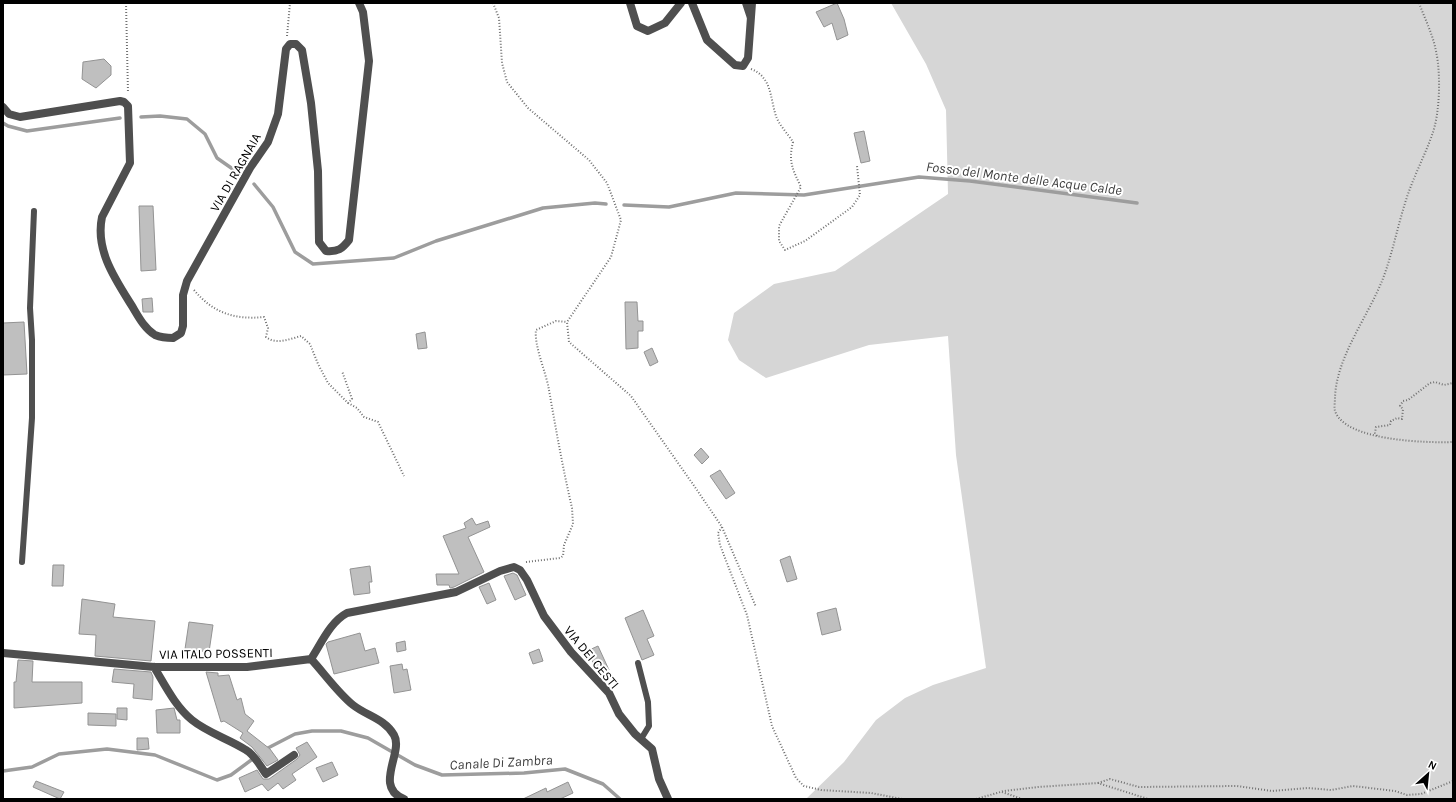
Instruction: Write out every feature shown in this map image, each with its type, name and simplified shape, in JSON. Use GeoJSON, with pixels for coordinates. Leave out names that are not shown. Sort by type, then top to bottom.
{"type":"FeatureCollection","features":[{"type":"Feature","properties":{"kind":"street"},"geometry":{"type":"LineString","coordinates":[[286,49],[290,44],[296,44],[302,50],[305,59],[318,171],[319,242],[326,251],[335,252],[343,249],[349,240],[369,61],[363,12],[359,3]]}},
{"type":"Feature","properties":{"kind":"street"},"geometry":{"type":"LineString","coordinates":[[630,3],[637,26],[648,31],[665,23],[681,3]]}},
{"type":"Feature","properties":{"kind":"street"},"geometry":{"type":"LineString","coordinates":[[692,3],[707,40],[735,65],[743,66],[748,58],[752,3]]}},
{"type":"Feature","properties":{"kind":"street","name":"VIA DI RAGNAIA"},"geometry":{"type":"LineString","coordinates":[[128,106],[130,163],[102,217],[101,236],[104,252],[117,285],[141,321],[155,335],[173,338],[181,333],[183,326],[183,295],[187,282],[250,168],[268,142],[278,114],[286,49]]}},
{"type":"Feature","properties":{"kind":"street"},"geometry":{"type":"LineString","coordinates":[[3,107],[9,114],[20,117],[120,101],[124,102],[128,106]]}},
{"type":"Feature","properties":{"kind":"street"},"geometry":{"type":"LineString","coordinates":[[404,799],[394,791],[390,782],[392,759],[397,742],[395,736],[385,723],[353,704],[311,659],[330,629],[339,618],[347,613],[456,592],[500,571],[517,569]]}},
{"type":"Feature","properties":{"kind":"street","name":"VIA DEI CESTI"},"geometry":{"type":"LineString","coordinates":[[517,569],[527,580],[544,616],[571,652],[609,693],[619,714],[652,749],[659,779],[668,799]]}},
{"type":"Feature","properties":{"kind":"street","name":"VIA ITALO POSSENTI"},"geometry":{"type":"LineString","coordinates":[[3,653],[154,667],[247,666],[311,659]]}},
{"type":"Feature","properties":{"kind":"street"},"geometry":{"type":"LineString","coordinates":[[154,667],[174,701],[188,717],[252,754],[266,774],[294,755]]}},
{"type":"Feature","properties":{"kind":"lane"},"geometry":{"type":"LineString","coordinates":[[745,3],[751,22]]}},
{"type":"Feature","properties":{"kind":"lane"},"geometry":{"type":"LineString","coordinates":[[22,562],[32,418],[32,348],[30,308],[34,211]]}},
{"type":"Feature","properties":{"kind":"lane"},"geometry":{"type":"LineString","coordinates":[[638,663],[648,702],[649,726],[642,739]]}},
{"type":"Feature","properties":{"kind":"path"},"geometry":{"type":"LineString","coordinates":[[126,3],[128,106]]}},
{"type":"Feature","properties":{"kind":"path"},"geometry":{"type":"LineString","coordinates":[[286,49],[290,3]]}},
{"type":"Feature","properties":{"kind":"path"},"geometry":{"type":"LineString","coordinates":[[493,3],[499,18],[502,63],[507,82],[528,108],[589,160],[607,183],[622,220],[610,257],[567,322],[570,342],[631,396],[722,527],[756,607]]}},
{"type":"Feature","properties":{"kind":"path"},"geometry":{"type":"LineString","coordinates":[[1419,3],[1436,50],[1438,63],[1438,113],[1433,134],[1408,193],[1382,281],[1349,347],[1335,389],[1335,410],[1342,420],[1353,427],[1378,437],[1426,443],[1453,442]]}},
{"type":"Feature","properties":{"kind":"path"},"geometry":{"type":"LineString","coordinates":[[743,66],[758,72],[768,83],[777,117],[793,142],[790,154],[791,167],[801,188],[779,226],[780,241],[785,250],[805,242],[852,207],[860,195],[857,166]]}},
{"type":"Feature","properties":{"kind":"path"},"geometry":{"type":"LineString","coordinates":[[187,282],[204,302],[227,315],[248,318],[264,317],[268,328],[266,337],[270,341],[277,342],[300,336],[310,344],[328,383],[348,403],[357,408],[364,417],[378,422],[404,476]]}},
{"type":"Feature","properties":{"kind":"path"},"geometry":{"type":"LineString","coordinates":[[517,569],[524,563],[536,560],[560,558],[563,556],[564,545],[573,524],[572,508],[552,413],[549,390],[535,339],[536,330],[556,321],[567,322]]}},
{"type":"Feature","properties":{"kind":"path"},"geometry":{"type":"LineString","coordinates":[[342,370],[352,399],[348,403]]}},
{"type":"Feature","properties":{"kind":"path"},"geometry":{"type":"LineString","coordinates":[[1378,437],[1375,433],[1376,427],[1390,424],[1391,421],[1397,418],[1402,419],[1403,409],[1400,406],[1403,401],[1408,400],[1430,383],[1435,382],[1444,385],[1453,383]]}},
{"type":"Feature","properties":{"kind":"path"},"geometry":{"type":"LineString","coordinates":[[722,527],[718,533],[720,545],[747,615],[772,726],[796,778],[804,786],[821,790],[871,793],[902,799]]}},
{"type":"Feature","properties":{"kind":"path"},"geometry":{"type":"LineString","coordinates":[[976,799],[1001,792],[1038,786],[1098,783],[1110,779],[1139,787],[1237,786],[1272,791],[1308,788],[1331,790],[1353,786],[1395,791],[1407,795],[1421,794],[1453,781]]}},
{"type":"Feature","properties":{"kind":"path"},"geometry":{"type":"LineString","coordinates":[[1098,783],[1148,799]]}},
{"type":"Feature","properties":{"kind":"path"},"geometry":{"type":"LineString","coordinates":[[1001,792],[1022,799]]}},
{"type":"Feature","properties":{"kind":"shaded area"},"geometry":{"type":"Polygon","coordinates":[[[891,3],[1453,3],[1453,799],[806,799],[844,762],[876,720],[905,698],[933,685],[986,668],[956,455],[948,336],[869,345],[766,378],[739,360],[728,340],[734,313],[774,284],[835,271],[948,194],[946,110],[926,64],[891,3]]]}},
{"type":"Feature","properties":{"kind":"building"},"geometry":{"type":"Polygon","coordinates":[[[837,3],[844,19],[848,35],[837,40],[832,23],[824,27],[816,12],[837,3]]]}},
{"type":"Feature","properties":{"kind":"building"},"geometry":{"type":"Polygon","coordinates":[[[104,59],[111,66],[111,75],[96,88],[82,79],[83,62],[104,59]]]}},
{"type":"Feature","properties":{"kind":"building"},"geometry":{"type":"Polygon","coordinates":[[[864,131],[870,161],[861,163],[854,133],[864,131]]]}},
{"type":"Feature","properties":{"kind":"building"},"geometry":{"type":"Polygon","coordinates":[[[139,206],[153,206],[156,270],[141,271],[139,206]]]}},
{"type":"Feature","properties":{"kind":"building"},"geometry":{"type":"Polygon","coordinates":[[[152,298],[153,312],[143,312],[142,299],[152,298]]]}},
{"type":"Feature","properties":{"kind":"building"},"geometry":{"type":"Polygon","coordinates":[[[625,302],[637,302],[638,321],[643,321],[643,331],[638,331],[638,348],[626,349],[625,302]]]}},
{"type":"Feature","properties":{"kind":"building"},"geometry":{"type":"Polygon","coordinates":[[[24,322],[27,374],[3,375],[3,323],[24,322]]]}},
{"type":"Feature","properties":{"kind":"building"},"geometry":{"type":"Polygon","coordinates":[[[425,332],[427,348],[418,349],[416,334],[425,332]]]}},
{"type":"Feature","properties":{"kind":"building"},"geometry":{"type":"Polygon","coordinates":[[[652,348],[658,362],[650,366],[644,352],[652,348]]]}},
{"type":"Feature","properties":{"kind":"building"},"geometry":{"type":"Polygon","coordinates":[[[701,448],[709,457],[702,464],[694,455],[701,448]]]}},
{"type":"Feature","properties":{"kind":"building"},"geometry":{"type":"Polygon","coordinates":[[[720,470],[735,493],[726,499],[710,476],[720,470]]]}},
{"type":"Feature","properties":{"kind":"building"},"geometry":{"type":"Polygon","coordinates":[[[472,518],[476,525],[488,521],[490,527],[468,537],[484,572],[454,587],[450,588],[449,585],[437,585],[436,574],[459,574],[443,536],[466,528],[464,523],[472,518]]]}},
{"type":"Feature","properties":{"kind":"building"},"geometry":{"type":"Polygon","coordinates":[[[790,556],[797,579],[787,582],[780,560],[790,556]]]}},
{"type":"Feature","properties":{"kind":"building"},"geometry":{"type":"Polygon","coordinates":[[[53,565],[64,565],[63,586],[52,586],[53,565]]]}},
{"type":"Feature","properties":{"kind":"building"},"geometry":{"type":"Polygon","coordinates":[[[370,566],[372,582],[369,582],[370,593],[354,595],[350,569],[370,566]]]}},
{"type":"Feature","properties":{"kind":"building"},"geometry":{"type":"Polygon","coordinates":[[[513,573],[517,575],[526,595],[515,600],[504,576],[513,573]]]}},
{"type":"Feature","properties":{"kind":"building"},"geometry":{"type":"Polygon","coordinates":[[[489,583],[496,600],[487,604],[479,587],[489,583]]]}},
{"type":"Feature","properties":{"kind":"building"},"geometry":{"type":"Polygon","coordinates":[[[82,599],[115,604],[113,617],[155,621],[151,661],[95,656],[96,635],[79,634],[82,599]]]}},
{"type":"Feature","properties":{"kind":"building"},"geometry":{"type":"Polygon","coordinates":[[[836,608],[841,630],[822,635],[817,613],[836,608]]]}},
{"type":"Feature","properties":{"kind":"building"},"geometry":{"type":"Polygon","coordinates":[[[643,610],[654,636],[647,639],[654,655],[642,660],[625,618],[643,610]]]}},
{"type":"Feature","properties":{"kind":"building"},"geometry":{"type":"Polygon","coordinates":[[[189,622],[213,625],[209,652],[185,649],[189,622]]]}},
{"type":"Feature","properties":{"kind":"building"},"geometry":{"type":"Polygon","coordinates":[[[360,633],[365,651],[375,648],[379,663],[334,674],[326,644],[328,642],[360,633]]]}},
{"type":"Feature","properties":{"kind":"building"},"geometry":{"type":"Polygon","coordinates":[[[405,641],[406,650],[397,652],[396,643],[405,641]]]}},
{"type":"Feature","properties":{"kind":"building"},"geometry":{"type":"Polygon","coordinates":[[[598,646],[609,670],[599,674],[587,651],[598,646]]]}},
{"type":"Feature","properties":{"kind":"building"},"geometry":{"type":"Polygon","coordinates":[[[539,649],[543,661],[533,664],[529,653],[539,649]]]}},
{"type":"Feature","properties":{"kind":"building"},"geometry":{"type":"Polygon","coordinates":[[[18,660],[33,661],[32,682],[82,682],[82,703],[14,708],[14,682],[16,682],[18,660]]]}},
{"type":"Feature","properties":{"kind":"building"},"geometry":{"type":"Polygon","coordinates":[[[402,664],[403,670],[407,669],[411,690],[394,693],[390,666],[402,664]]]}},
{"type":"Feature","properties":{"kind":"building"},"geometry":{"type":"Polygon","coordinates":[[[114,669],[151,672],[153,677],[152,700],[133,698],[134,684],[112,682],[114,669]]]}},
{"type":"Feature","properties":{"kind":"building"},"geometry":{"type":"Polygon","coordinates":[[[206,672],[218,673],[218,676],[229,675],[237,700],[241,698],[245,714],[254,721],[247,731],[270,749],[278,760],[267,766],[252,747],[240,738],[243,733],[224,721],[221,722],[206,672]]]}},
{"type":"Feature","properties":{"kind":"building"},"geometry":{"type":"Polygon","coordinates":[[[117,708],[127,708],[127,720],[117,719],[117,708]]]}},
{"type":"Feature","properties":{"kind":"building"},"geometry":{"type":"Polygon","coordinates":[[[174,708],[177,720],[180,720],[180,733],[157,733],[156,710],[174,708]]]}},
{"type":"Feature","properties":{"kind":"building"},"geometry":{"type":"Polygon","coordinates":[[[88,713],[116,714],[116,726],[88,725],[88,713]]]}},
{"type":"Feature","properties":{"kind":"building"},"geometry":{"type":"Polygon","coordinates":[[[137,738],[148,738],[149,749],[137,750],[137,738]]]}},
{"type":"Feature","properties":{"kind":"building"},"geometry":{"type":"Polygon","coordinates":[[[307,742],[317,757],[292,774],[296,780],[283,789],[278,783],[268,791],[262,784],[245,792],[239,778],[257,770],[263,779],[269,779],[297,759],[300,755],[296,748],[307,742]]]}},
{"type":"Feature","properties":{"kind":"building"},"geometry":{"type":"Polygon","coordinates":[[[332,762],[338,775],[323,782],[316,768],[332,762]]]}},
{"type":"Feature","properties":{"kind":"building"},"geometry":{"type":"Polygon","coordinates":[[[36,781],[64,792],[60,799],[33,787],[36,781]]]}},
{"type":"Feature","properties":{"kind":"building"},"geometry":{"type":"Polygon","coordinates":[[[568,782],[573,793],[560,799],[523,799],[546,788],[547,792],[568,782]]]}},
{"type":"Feature","properties":{"kind":"waterway","name":"Fosso del Monte delle Acque Calde"},"geometry":{"type":"LineString","coordinates":[[141,117],[160,116],[187,119],[205,134],[217,158],[237,172]]}},
{"type":"Feature","properties":{"kind":"waterway","name":"Fosso del Monte delle Acque Calde"},"geometry":{"type":"LineString","coordinates":[[3,123],[8,126],[27,131],[120,118]]}},
{"type":"Feature","properties":{"kind":"waterway","name":"Fosso del Monte delle Acque Calde"},"geometry":{"type":"LineString","coordinates":[[624,205],[669,207],[736,193],[804,195],[919,177],[970,181],[1137,203]]}},
{"type":"Feature","properties":{"kind":"waterway","name":"Fosso del Monte delle Acque Calde"},"geometry":{"type":"LineString","coordinates":[[254,184],[273,207],[295,252],[313,264],[394,258],[436,241],[543,208],[595,203],[606,204]]}},
{"type":"Feature","properties":{"kind":"waterway","name":"Canale Di Zambra"},"geometry":{"type":"LineString","coordinates":[[266,749],[295,734],[312,731],[341,731],[368,738],[415,765],[442,775],[524,773],[565,769],[603,784],[620,799]]}},
{"type":"Feature","properties":{"kind":"waterway"},"geometry":{"type":"LineString","coordinates":[[3,771],[32,767],[59,754],[107,749],[155,755],[217,780],[231,775],[254,758]]}}]}
